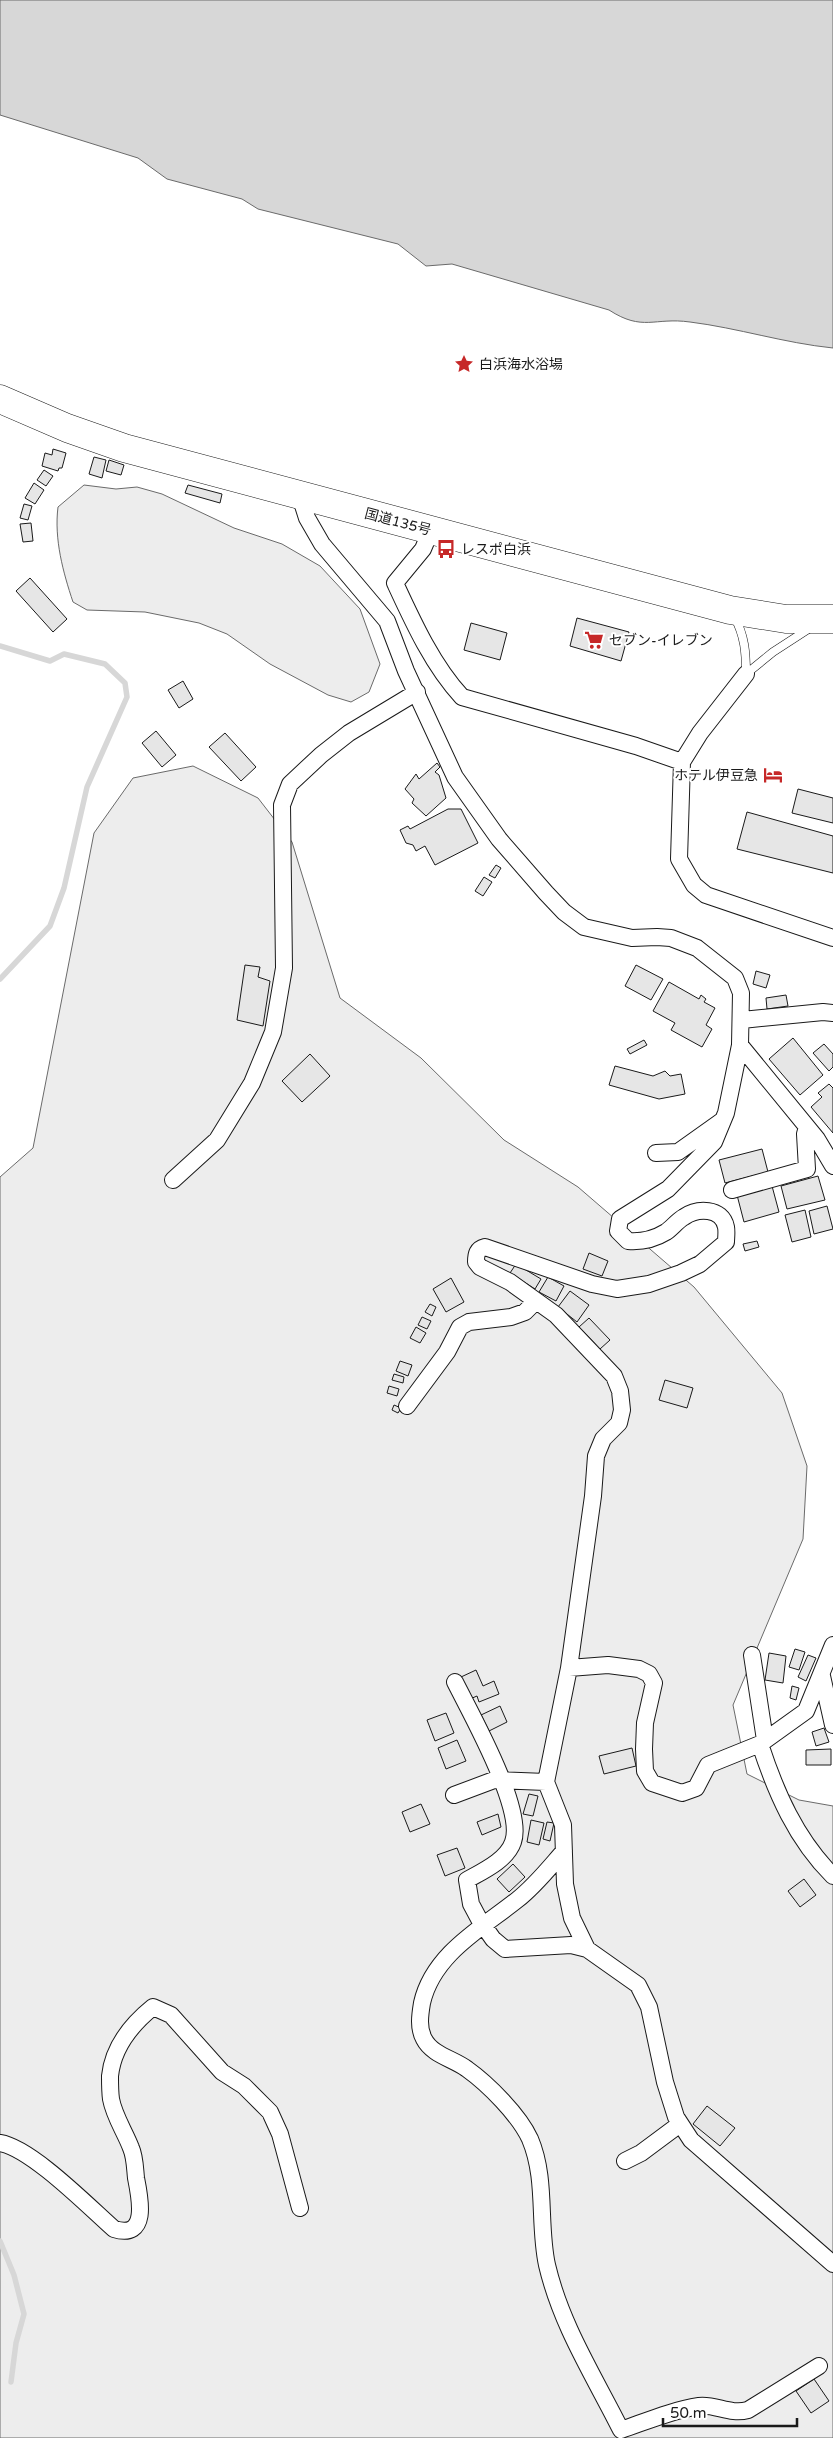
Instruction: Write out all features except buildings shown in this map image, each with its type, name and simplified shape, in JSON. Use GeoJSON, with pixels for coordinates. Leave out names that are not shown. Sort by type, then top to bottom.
{"type":"FeatureCollection","features":[{"type":"Feature","properties":{"kind":"highway","name":"国道135号"},"geometry":{"type":"LineString","coordinates":[[0,399],[67,428],[124,448],[300,496],[730,610],[786,620],[828,619]]}},
{"type":"Feature","properties":{"kind":"street"},"geometry":{"type":"LineString","coordinates":[[300,496],[307,518],[322,544],[387,620],[455,777],[499,840],[564,912],[584,927],[610,935],[632,938],[672,938],[697,948],[735,978],[741,993],[742,1020],[740,1045],[723,1120],[714,1142],[668,1189],[620,1219],[618,1231],[628,1241],[644,1242],[665,1233],[683,1217],[694,1212],[710,1211],[720,1215],[726,1225],[726,1242],[719,1250],[700,1264],[681,1273],[650,1284],[617,1289],[592,1284],[485,1247],[476,1254],[476,1262],[480,1267],[510,1282],[556,1315],[614,1376],[620,1391],[622,1410],[619,1423],[603,1439],[596,1456],[593,1496],[569,1668],[546,1782],[563,1825],[565,1884],[572,1918],[587,1949]]}},
{"type":"Feature","properties":{"kind":"street"},"geometry":{"type":"LineString","coordinates":[[431,530],[423,549],[395,583],[407,610],[447,682],[462,697],[572,730],[636,746],[682,762]]}},
{"type":"Feature","properties":{"kind":"street"},"geometry":{"type":"LineString","coordinates":[[746,674],[700,733],[682,762],[679,859],[694,885],[706,895],[833,938]]}},
{"type":"Feature","properties":{"kind":"street"},"geometry":{"type":"LineString","coordinates":[[173,1180],[216,1140],[252,1083],[273,1032],[284,968],[282,805],[290,784],[349,733],[417,692]]}},
{"type":"Feature","properties":{"kind":"street"},"geometry":{"type":"LineString","coordinates":[[742,1020],[822,1012],[832,1014]]}},
{"type":"Feature","properties":{"kind":"street"},"geometry":{"type":"LineString","coordinates":[[740,1045],[817,1139],[833,1166]]}},
{"type":"Feature","properties":{"kind":"street"},"geometry":{"type":"LineString","coordinates":[[656,1152],[678,1152],[723,1120]]}},
{"type":"Feature","properties":{"kind":"street"},"geometry":{"type":"LineString","coordinates":[[732,1190],[807,1169],[805,1134],[807,1127]]}},
{"type":"Feature","properties":{"kind":"street"},"geometry":{"type":"LineString","coordinates":[[406,1406],[447,1352],[460,1326],[469,1322],[512,1317],[525,1312],[536,1300]]}},
{"type":"Feature","properties":{"kind":"street"},"geometry":{"type":"LineString","coordinates":[[569,1668],[608,1665],[638,1668],[649,1674],[654,1683],[645,1723],[644,1749],[646,1771],[652,1782],[682,1793],[696,1788],[708,1765],[762,1742],[806,1711],[822,1676],[828,1653],[833,1645]]}},
{"type":"Feature","properties":{"kind":"street"},"geometry":{"type":"LineString","coordinates":[[752,1655],[762,1742],[772,1780],[789,1819],[833,1876]]}},
{"type":"Feature","properties":{"kind":"street"},"geometry":{"type":"LineString","coordinates":[[822,1676],[833,1726]]}},
{"type":"Feature","properties":{"kind":"street"},"geometry":{"type":"LineString","coordinates":[[455,1682],[502,1780],[516,1825],[513,1843],[502,1858],[486,1870],[466,1880],[471,1904],[482,1924],[493,1939],[505,1948],[572,1945],[587,1949],[638,1985],[649,2007],[665,2082],[676,2117],[691,2140],[708,2157],[833,2264]]}},
{"type":"Feature","properties":{"kind":"street"},"geometry":{"type":"LineString","coordinates":[[454,1795],[494,1780],[546,1782]]}},
{"type":"Feature","properties":{"kind":"street"},"geometry":{"type":"LineString","coordinates":[[564,1851],[544,1875],[518,1899],[482,1924],[447,1957],[431,1978],[422,2002],[420,2023],[424,2040],[431,2048],[467,2068],[507,2106],[529,2138],[539,2172],[547,2264],[553,2288],[579,2353],[621,2430],[680,2410],[702,2406],[737,2413],[748,2410],[819,2366]]}},
{"type":"Feature","properties":{"kind":"street"},"geometry":{"type":"LineString","coordinates":[[0,2143],[9,2144],[28,2155],[114,2229],[124,2232],[132,2229],[138,2222],[141,2207],[132,2149],[111,2099],[110,2075],[121,2043],[135,2021],[153,2006],[172,2015],[222,2072],[244,2086],[270,2112],[280,2134],[300,2208]]}},
{"type":"Feature","properties":{"kind":"street"},"geometry":{"type":"LineString","coordinates":[[625,2161],[642,2153],[680,2124]]}},
{"type":"Feature","properties":{"kind":"lane"},"geometry":{"type":"LineString","coordinates":[[730,610],[741,629],[746,648],[746,674]]}},
{"type":"Feature","properties":{"kind":"lane"},"geometry":{"type":"LineString","coordinates":[[746,674],[773,652],[828,619]]}},
{"type":"Feature","properties":{"kind":"shaded area"},"geometry":{"type":"Polygon","coordinates":[[[0,0],[833,0],[833,348],[797,343],[690,322],[640,322],[621,317],[609,310],[452,264],[426,266],[398,244],[258,209],[242,199],[167,179],[138,158],[0,115],[0,0]]]}},
{"type":"Feature","properties":{"kind":"shaded area"},"geometry":{"type":"Polygon","coordinates":[[[84,485],[116,489],[137,487],[162,494],[234,528],[282,544],[320,566],[360,609],[380,664],[369,692],[351,702],[328,695],[270,664],[227,634],[199,623],[145,612],[87,610],[73,602],[58,543],[58,507],[84,485]]]}},
{"type":"Feature","properties":{"kind":"shaded area"},"geometry":{"type":"Polygon","coordinates":[[[193,766],[258,798],[292,842],[340,998],[421,1058],[504,1140],[578,1187],[694,1287],[782,1393],[807,1466],[803,1539],[733,1705],[747,1774],[799,1800],[833,1806],[833,2438],[0,2438],[0,1177],[33,1148],[94,833],[133,778],[193,766]]]}},
{"type":"Feature","properties":{"kind":"waterway"},"geometry":{"type":"LineString","coordinates":[[0,646],[50,661],[64,654],[105,664],[125,683],[127,697],[87,787],[64,888],[50,926],[0,979]]}},
{"type":"Feature","properties":{"kind":"waterway"},"geometry":{"type":"LineString","coordinates":[[0,2241],[14,2275],[24,2314],[16,2343],[11,2382]]}},
{"type":"Feature","properties":{"kind":"place","name":"白浜海水浴場"},"geometry":{"type":"Point","coordinates":[464,364]}},
{"type":"Feature","properties":{"kind":"place","name":"レスポ白浜"},"geometry":{"type":"Point","coordinates":[446,549]}},
{"type":"Feature","properties":{"kind":"place","name":"セブン-イレブン"},"geometry":{"type":"Point","coordinates":[594,640]}},
{"type":"Feature","properties":{"kind":"place","name":"ホテル伊豆急"},"geometry":{"type":"Point","coordinates":[773,775]}}]}
